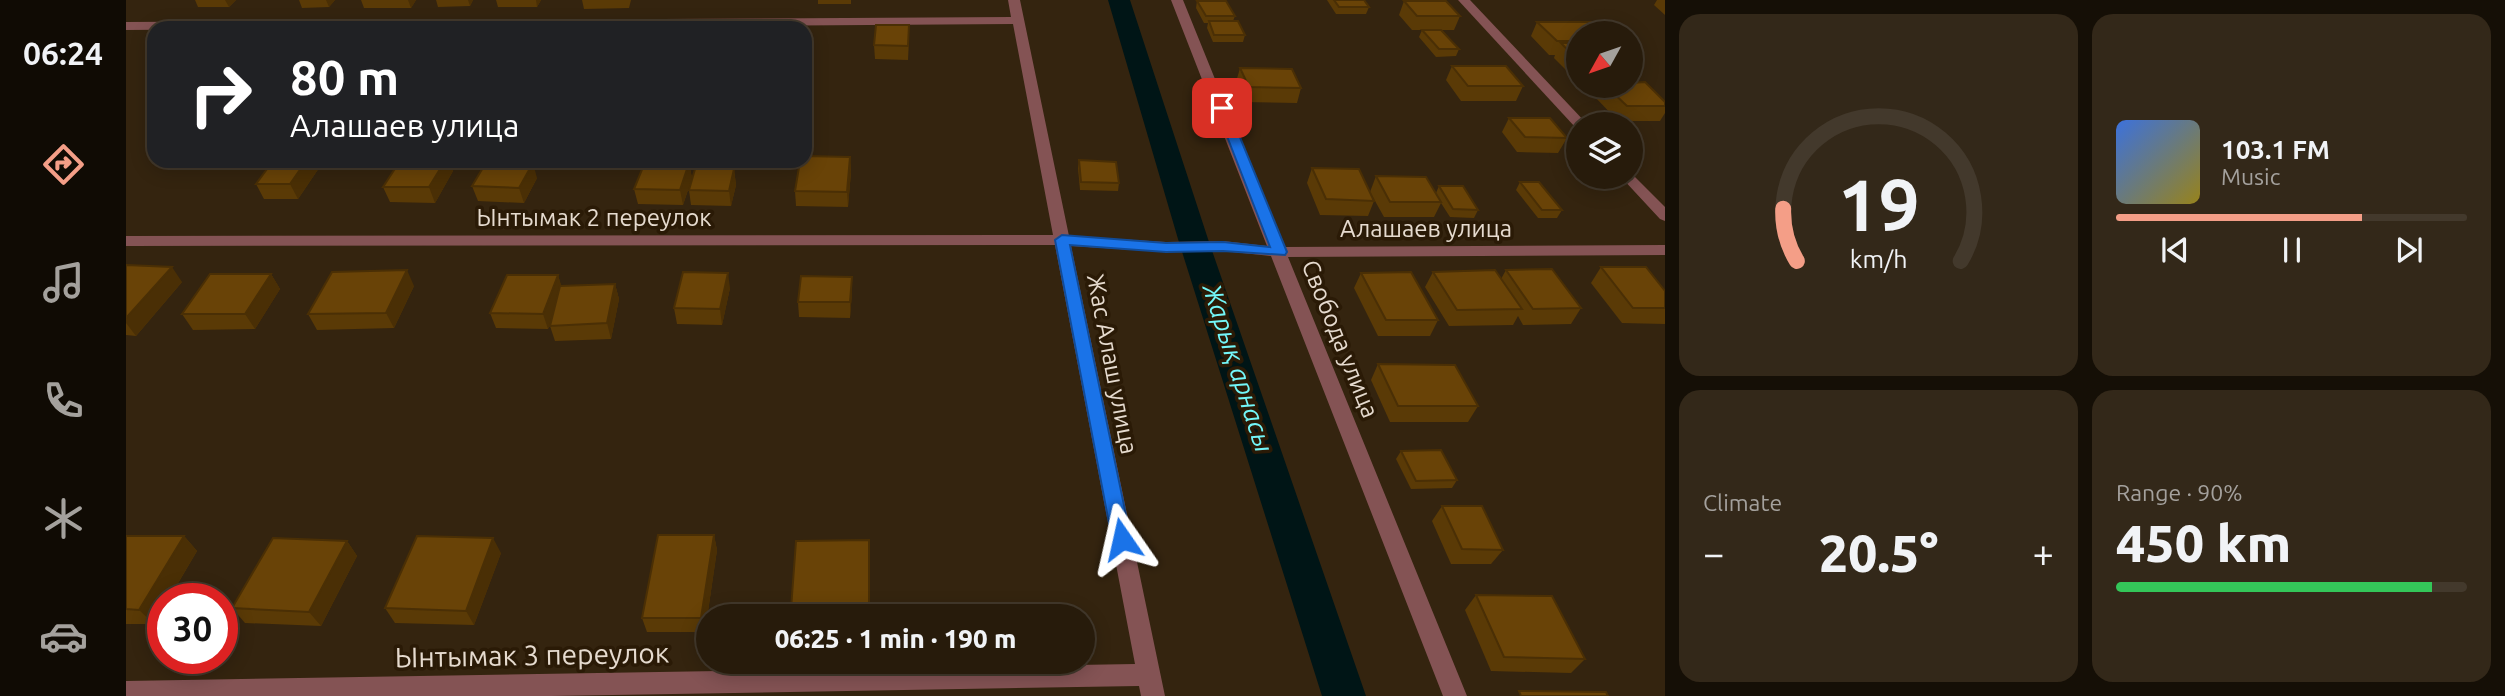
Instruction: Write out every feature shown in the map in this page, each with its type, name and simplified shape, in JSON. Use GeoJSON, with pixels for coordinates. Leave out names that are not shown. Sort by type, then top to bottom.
{"type":"FeatureCollection","features":[{"type":"Feature","properties":{"kind":"street","name":"Жас Алаш улица"},"geometry":{"type":"LineString","coordinates":[[1014,0],[1151,685]]}},
{"type":"Feature","properties":{"kind":"street","name":"Свобода улица"},"geometry":{"type":"LineString","coordinates":[[1177,0],[1280,252],[1455,696]]}},
{"type":"Feature","properties":{"kind":"street"},"geometry":{"type":"LineString","coordinates":[[1464,0],[1569,112]]}},
{"type":"Feature","properties":{"kind":"street"},"geometry":{"type":"LineString","coordinates":[[812,21],[1018,20]]}},
{"type":"Feature","properties":{"kind":"street"},"geometry":{"type":"LineString","coordinates":[[126,26],[147,26]]}},
{"type":"Feature","properties":{"kind":"street"},"geometry":{"type":"LineString","coordinates":[[1639,189],[1665,216]]}},
{"type":"Feature","properties":{"kind":"street","name":"Алашаев улица"},"geometry":{"type":"LineString","coordinates":[[1062,240],[1166,247],[1223,246],[1280,252],[1665,250]]}},
{"type":"Feature","properties":{"kind":"street","name":"Ынтымак 2 переулок"},"geometry":{"type":"LineString","coordinates":[[126,241],[1062,240]]}},
{"type":"Feature","properties":{"kind":"street","name":"Ынтымак 3 переулок"},"geometry":{"type":"LineString","coordinates":[[126,692],[1151,685]]}},
{"type":"Feature","properties":{"kind":"building"},"geometry":{"type":"Polygon","coordinates":[[[1334,0],[1364,0],[1369,7],[1339,7],[1334,0]]]}},
{"type":"Feature","properties":{"kind":"building"},"geometry":{"type":"Polygon","coordinates":[[[1197,1],[1226,1],[1235,16],[1206,16],[1197,1]]]}},
{"type":"Feature","properties":{"kind":"building"},"geometry":{"type":"Polygon","coordinates":[[[1404,1],[1446,1],[1460,16],[1417,16],[1404,1]]]}},
{"type":"Feature","properties":{"kind":"building"},"geometry":{"type":"Polygon","coordinates":[[[1209,21],[1238,21],[1245,35],[1214,35],[1209,21]]]}},
{"type":"Feature","properties":{"kind":"building"},"geometry":{"type":"Polygon","coordinates":[[[1537,22],[1566,22],[1566,41],[1557,41],[1537,22]]]}},
{"type":"Feature","properties":{"kind":"building"},"geometry":{"type":"Polygon","coordinates":[[[876,25],[909,25],[908,46],[874,45],[876,25]]]}},
{"type":"Feature","properties":{"kind":"building"},"geometry":{"type":"Polygon","coordinates":[[[1422,30],[1441,30],[1459,49],[1439,49],[1422,30]]]}},
{"type":"Feature","properties":{"kind":"building"},"geometry":{"type":"Polygon","coordinates":[[[1452,66],[1506,66],[1523,86],[1468,86],[1452,66]]]}},
{"type":"Feature","properties":{"kind":"building"},"geometry":{"type":"Polygon","coordinates":[[[1240,68],[1292,69],[1301,88],[1249,87],[1240,68]]]}},
{"type":"Feature","properties":{"kind":"building"},"geometry":{"type":"Polygon","coordinates":[[[1643,82],[1665,102],[1665,106],[1627,106],[1619,98],[1643,98],[1643,82]]]}},
{"type":"Feature","properties":{"kind":"building"},"geometry":{"type":"Polygon","coordinates":[[[1509,118],[1550,118],[1566,138],[1525,137],[1509,118]]]}},
{"type":"Feature","properties":{"kind":"building"},"geometry":{"type":"Polygon","coordinates":[[[812,156],[850,157],[847,192],[795,191],[799,168],[812,168],[812,156]]]}},
{"type":"Feature","properties":{"kind":"building"},"geometry":{"type":"Polygon","coordinates":[[[1079,160],[1116,162],[1119,183],[1081,182],[1079,160]]]}},
{"type":"Feature","properties":{"kind":"building"},"geometry":{"type":"Polygon","coordinates":[[[268,168],[301,168],[290,184],[256,184],[268,168]]]}},
{"type":"Feature","properties":{"kind":"building"},"geometry":{"type":"Polygon","coordinates":[[[395,168],[441,168],[429,187],[383,187],[395,168]]]}},
{"type":"Feature","properties":{"kind":"building"},"geometry":{"type":"Polygon","coordinates":[[[483,168],[530,168],[519,188],[472,186],[483,168]]]}},
{"type":"Feature","properties":{"kind":"building"},"geometry":{"type":"Polygon","coordinates":[[[643,168],[687,168],[680,190],[634,189],[643,168]]]}},
{"type":"Feature","properties":{"kind":"building"},"geometry":{"type":"Polygon","coordinates":[[[1312,168],[1359,169],[1374,201],[1326,199],[1312,168]]]}},
{"type":"Feature","properties":{"kind":"building"},"geometry":{"type":"Polygon","coordinates":[[[695,169],[734,169],[729,191],[689,190],[695,169]]]}},
{"type":"Feature","properties":{"kind":"building"},"geometry":{"type":"Polygon","coordinates":[[[1376,176],[1426,177],[1441,202],[1390,202],[1376,176]]]}},
{"type":"Feature","properties":{"kind":"building"},"geometry":{"type":"Polygon","coordinates":[[[1520,182],[1539,182],[1562,210],[1542,210],[1520,182]]]}},
{"type":"Feature","properties":{"kind":"building"},"geometry":{"type":"Polygon","coordinates":[[[1439,186],[1463,186],[1478,210],[1453,209],[1439,186]]]}},
{"type":"Feature","properties":{"kind":"building"},"geometry":{"type":"Polygon","coordinates":[[[126,265],[172,267],[126,318],[126,265]]]}},
{"type":"Feature","properties":{"kind":"building"},"geometry":{"type":"Polygon","coordinates":[[[1601,267],[1646,267],[1665,291],[1665,308],[1633,308],[1601,267]]]}},
{"type":"Feature","properties":{"kind":"building"},"geometry":{"type":"Polygon","coordinates":[[[1552,269],[1581,308],[1533,309],[1506,270],[1552,269]]]}},
{"type":"Feature","properties":{"kind":"building"},"geometry":{"type":"Polygon","coordinates":[[[407,270],[386,313],[308,314],[332,272],[407,270]]]}},
{"type":"Feature","properties":{"kind":"building"},"geometry":{"type":"Polygon","coordinates":[[[1495,270],[1522,309],[1457,310],[1433,272],[1495,270]]]}},
{"type":"Feature","properties":{"kind":"building"},"geometry":{"type":"Polygon","coordinates":[[[683,272],[728,273],[720,309],[674,308],[683,272]]]}},
{"type":"Feature","properties":{"kind":"building"},"geometry":{"type":"Polygon","coordinates":[[[1411,272],[1438,320],[1386,320],[1361,273],[1411,272]]]}},
{"type":"Feature","properties":{"kind":"building"},"geometry":{"type":"Polygon","coordinates":[[[210,274],[271,274],[245,314],[182,314],[210,274]]]}},
{"type":"Feature","properties":{"kind":"building"},"geometry":{"type":"Polygon","coordinates":[[[507,275],[558,275],[543,314],[490,313],[507,275]]]}},
{"type":"Feature","properties":{"kind":"building"},"geometry":{"type":"Polygon","coordinates":[[[801,276],[852,277],[850,302],[798,302],[801,276]]]}},
{"type":"Feature","properties":{"kind":"building"},"geometry":{"type":"Polygon","coordinates":[[[615,284],[607,323],[550,326],[560,286],[615,284]]]}},
{"type":"Feature","properties":{"kind":"building"},"geometry":{"type":"Polygon","coordinates":[[[1378,364],[1455,365],[1478,406],[1398,406],[1378,364]]]}},
{"type":"Feature","properties":{"kind":"building"},"geometry":{"type":"Polygon","coordinates":[[[1441,450],[1457,480],[1416,481],[1401,451],[1441,450]]]}},
{"type":"Feature","properties":{"kind":"building"},"geometry":{"type":"Polygon","coordinates":[[[1442,506],[1482,506],[1503,550],[1462,549],[1442,506]]]}},
{"type":"Feature","properties":{"kind":"building"},"geometry":{"type":"Polygon","coordinates":[[[658,535],[714,535],[703,604],[696,604],[696,618],[642,618],[658,535]]]}},
{"type":"Feature","properties":{"kind":"building"},"geometry":{"type":"Polygon","coordinates":[[[126,536],[184,536],[155,583],[147,583],[147,597],[139,610],[126,609],[126,536]]]}},
{"type":"Feature","properties":{"kind":"building"},"geometry":{"type":"Polygon","coordinates":[[[417,536],[493,538],[466,611],[385,608],[417,536]]]}},
{"type":"Feature","properties":{"kind":"building"},"geometry":{"type":"Polygon","coordinates":[[[273,538],[347,541],[309,612],[238,608],[238,598],[273,538]]]}},
{"type":"Feature","properties":{"kind":"building"},"geometry":{"type":"Polygon","coordinates":[[[869,540],[869,604],[791,604],[796,541],[869,540]]]}},
{"type":"Feature","properties":{"kind":"building"},"geometry":{"type":"Polygon","coordinates":[[[1476,595],[1552,596],[1585,659],[1504,657],[1476,595]]]}},
{"type":"Feature","properties":{"kind":"building"},"geometry":{"type":"Polygon","coordinates":[[[1519,691],[1606,692],[1608,696],[1521,696],[1519,691]]]}},
{"type":"Feature","properties":{"kind":"waterway","name":"Жарық арнасы"},"geometry":{"type":"LineString","coordinates":[[1119,0],[1193,239],[1344,696]]}},
{"type":"Feature","properties":{"kind":"route"},"geometry":{"type":"LineString","coordinates":[[1122,539],[1062,240],[1166,247],[1223,246],[1280,252],[1222,108]]}}]}
